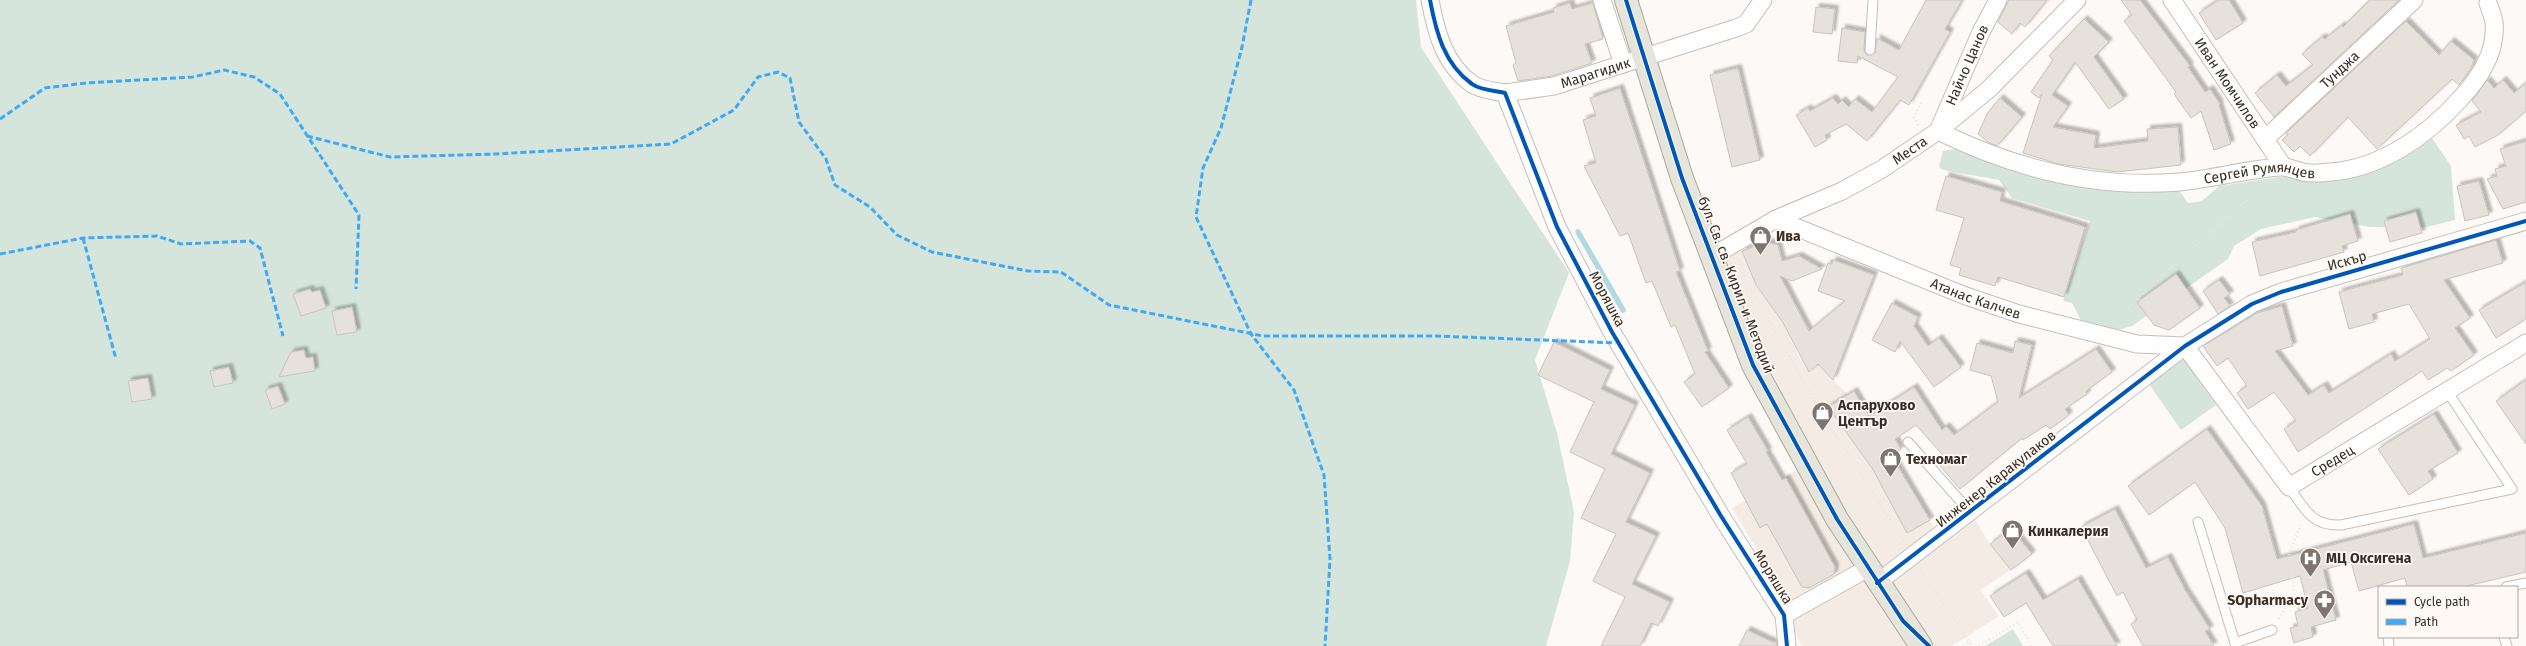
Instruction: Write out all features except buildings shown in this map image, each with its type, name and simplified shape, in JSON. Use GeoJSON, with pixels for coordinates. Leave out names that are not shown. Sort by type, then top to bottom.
{"type":"FeatureCollection","features":[{"type":"Feature","properties":{"kind":"main road","name":"бул. Св. св. Кирил и Методий"},"geometry":{"type":"LineString","coordinates":[[1626,0],[1682,178],[1753,365],[1837,520],[1903,621]]}},
{"type":"Feature","properties":{"kind":"main road"},"geometry":{"type":"LineString","coordinates":[[1903,621],[1921,646]]}},
{"type":"Feature","properties":{"kind":"main road"},"geometry":{"type":"LineString","coordinates":[[1903,621],[1929,646]]}},
{"type":"Feature","properties":{"kind":"street"},"geometry":{"type":"LineString","coordinates":[[1430,0],[1436,32],[1448,60],[1473,85],[1505,93]]}},
{"type":"Feature","properties":{"kind":"street"},"geometry":{"type":"LineString","coordinates":[[1602,0],[1623,64]]}},
{"type":"Feature","properties":{"kind":"street","name":"Марагидик"},"geometry":{"type":"LineString","coordinates":[[1505,93],[1554,86],[1746,24],[1764,0]]}},
{"type":"Feature","properties":{"kind":"street","name":"Найчо Цанов"},"geometry":{"type":"LineString","coordinates":[[1938,131],[1981,32],[1998,0]]}},
{"type":"Feature","properties":{"kind":"street","name":"Места"},"geometry":{"type":"LineString","coordinates":[[1711,257],[1776,219],[1849,187],[1882,169],[1938,131],[1988,90],[2077,0]]}},
{"type":"Feature","properties":{"kind":"street","name":"Иван Момчилов"},"geometry":{"type":"LineString","coordinates":[[2172,0],[2283,166]]}},
{"type":"Feature","properties":{"kind":"street","name":"Тунджа"},"geometry":{"type":"LineString","coordinates":[[2265,139],[2414,0]]}},
{"type":"Feature","properties":{"kind":"street","name":"Сергей Румянцев"},"geometry":{"type":"LineString","coordinates":[[1938,131],[1969,146],[2028,167],[2082,179],[2178,182],[2283,166],[2305,173],[2332,172],[2369,163],[2408,144],[2440,121],[2475,83],[2486,64],[2492,43],[2494,22],[2485,1]]}},
{"type":"Feature","properties":{"kind":"street","name":"Моряшка"},"geometry":{"type":"LineString","coordinates":[[1505,93],[1556,227],[1612,332],[1721,516],[1784,615]]}},
{"type":"Feature","properties":{"kind":"street","name":"Атанас Калчев"},"geometry":{"type":"LineString","coordinates":[[1776,219],[1963,295],[2065,328],[2137,344],[2185,346]]}},
{"type":"Feature","properties":{"kind":"street","name":"Искър"},"geometry":{"type":"LineString","coordinates":[[2185,346],[2252,304],[2281,292],[2526,221]]}},
{"type":"Feature","properties":{"kind":"street","name":"Средец"},"geometry":{"type":"LineString","coordinates":[[2289,487],[2526,343]]}},
{"type":"Feature","properties":{"kind":"street"},"geometry":{"type":"LineString","coordinates":[[2185,346],[2289,487]]}},
{"type":"Feature","properties":{"kind":"street","name":"Инженер Каракулаков"},"geometry":{"type":"LineString","coordinates":[[1784,615],[1873,576],[1912,557],[1971,513],[2185,346]]}},
{"type":"Feature","properties":{"kind":"street"},"geometry":{"type":"LineString","coordinates":[[1784,615],[1786,646]]}},
{"type":"Feature","properties":{"kind":"lane"},"geometry":{"type":"LineString","coordinates":[[1870,50],[1873,0]]}},
{"type":"Feature","properties":{"kind":"lane"},"geometry":{"type":"LineString","coordinates":[[2289,487],[2310,516],[2318,523],[2341,525],[2512,489],[2447,392]]}},
{"type":"Feature","properties":{"kind":"lane"},"geometry":{"type":"LineString","coordinates":[[1908,442],[1971,513]]}},
{"type":"Feature","properties":{"kind":"lane"},"geometry":{"type":"LineString","coordinates":[[2198,522],[2235,644],[2272,630]]}},
{"type":"Feature","properties":{"kind":"lane"},"geometry":{"type":"LineString","coordinates":[[2511,586],[2526,583]]}},
{"type":"Feature","properties":{"kind":"path"},"geometry":{"type":"LineString","coordinates":[[2128,306],[2196,248],[2255,192]]}},
{"type":"Feature","properties":{"kind":"path"},"geometry":{"type":"LineString","coordinates":[[1734,244],[1746,280],[1821,412],[1912,557],[1972,646]]}},
{"type":"Feature","properties":{"kind":"path"},"geometry":{"type":"LineString","coordinates":[[2272,630],[2292,596],[2294,584],[2289,553],[2302,524],[2310,516]]}},
{"type":"Feature","properties":{"kind":"path"},"geometry":{"type":"LineString","coordinates":[[1979,646],[2018,622],[2032,646]]}},
{"type":"Feature","properties":{"kind":"path"},"geometry":{"type":"LineString","coordinates":[[1963,646],[1968,642]]}},
{"type":"Feature","properties":{"kind":"shaded area"},"geometry":{"type":"Polygon","coordinates":[[[0,0],[1416,0],[1421,47],[1569,273],[1535,360],[1557,433],[1574,512],[1570,561],[1546,646],[0,646],[0,0]]]}},
{"type":"Feature","properties":{"kind":"shaded area"},"geometry":{"type":"Polygon","coordinates":[[[2430,135],[2451,166],[2455,220],[2427,227],[2370,227],[2315,217],[2261,229],[2234,246],[2228,259],[2132,326],[2118,330],[2083,324],[2072,303],[2063,301],[2090,221],[2012,198],[1999,180],[1943,170],[1939,167],[1943,151],[1955,149],[2075,187],[2178,189],[2188,203],[2202,201],[2219,186],[2285,176],[2307,179],[2430,135]]]}},
{"type":"Feature","properties":{"kind":"shaded area","name":"Аспарухово Център"},"geometry":{"type":"Polygon","coordinates":[[[1742,251],[1755,284],[1782,321],[1802,363],[1810,372],[1818,364],[1848,395],[1828,407],[1872,468],[1907,533],[1930,520],[1938,537],[1971,513],[1990,544],[2011,570],[1980,590],[1999,616],[1952,646],[1802,646],[1794,632],[1787,600],[1732,508],[1814,460],[1758,360],[1720,259],[1742,251]]]}},
{"type":"Feature","properties":{"kind":"shaded area"},"geometry":{"type":"Polygon","coordinates":[[[2184,359],[2216,405],[2181,430],[2149,384],[2184,359]]]}},
{"type":"Feature","properties":{"kind":"shaded area"},"geometry":{"type":"Polygon","coordinates":[[[2013,629],[2023,646],[1985,646],[2013,629]]]}},
{"type":"Feature","properties":{"kind":"waterway"},"geometry":{"type":"LineString","coordinates":[[1578,232],[1623,310]]}},
{"type":"Feature","properties":{"kind":"marked path"},"geometry":{"type":"LineString","coordinates":[[1251,0],[1242,47],[1221,128],[1203,168],[1196,217],[1251,334],[1294,390],[1324,475],[1330,559],[1325,646]]}},
{"type":"Feature","properties":{"kind":"marked path"},"geometry":{"type":"LineString","coordinates":[[0,119],[45,88],[86,83],[193,77],[224,70],[254,77],[280,94],[359,215],[356,289]]}},
{"type":"Feature","properties":{"kind":"marked path"},"geometry":{"type":"LineString","coordinates":[[307,136],[390,157],[496,154],[671,144],[734,110],[758,77],[778,72],[790,78],[799,122],[826,159],[835,185],[870,207],[897,235],[932,252],[1028,271],[1061,272],[1109,305],[1263,336],[1436,336],[1619,343]]}},
{"type":"Feature","properties":{"kind":"marked path"},"geometry":{"type":"LineString","coordinates":[[0,254],[83,238],[157,236],[181,244],[250,241],[260,248],[283,336]]}},
{"type":"Feature","properties":{"kind":"marked path"},"geometry":{"type":"LineString","coordinates":[[83,238],[116,359]]}},
{"type":"Feature","properties":{"kind":"cycle path"},"geometry":{"type":"LineString","coordinates":[[1430,0],[1435,24],[1443,46],[1454,67],[1462,76],[1475,86],[1505,93],[1557,227],[1612,332],[1721,516],[1784,615],[1787,646]]}},
{"type":"Feature","properties":{"kind":"cycle path"},"geometry":{"type":"LineString","coordinates":[[1626,0],[1682,178],[1753,365],[1837,519],[1903,621],[1929,646]]}},
{"type":"Feature","properties":{"kind":"cycle path"},"geometry":{"type":"LineString","coordinates":[[1877,583],[2185,346],[2252,304],[2281,292],[2526,221]]}},
{"type":"Feature","properties":{"kind":"place","name":"Ива"},"geometry":{"type":"Point","coordinates":[1761,256]}},
{"type":"Feature","properties":{"kind":"place","name":"Аспарухово Център"},"geometry":{"type":"Point","coordinates":[1823,432]}},
{"type":"Feature","properties":{"kind":"place","name":"Техномаг"},"geometry":{"type":"Point","coordinates":[1890,478]}},
{"type":"Feature","properties":{"kind":"place","name":"Кинкалерия"},"geometry":{"type":"Point","coordinates":[2013,550]}},
{"type":"Feature","properties":{"kind":"place","name":"МЦ Оксигена"},"geometry":{"type":"Point","coordinates":[2311,578]}},
{"type":"Feature","properties":{"kind":"place","name":"SOpharmacy"},"geometry":{"type":"Point","coordinates":[2324,620]}}]}
